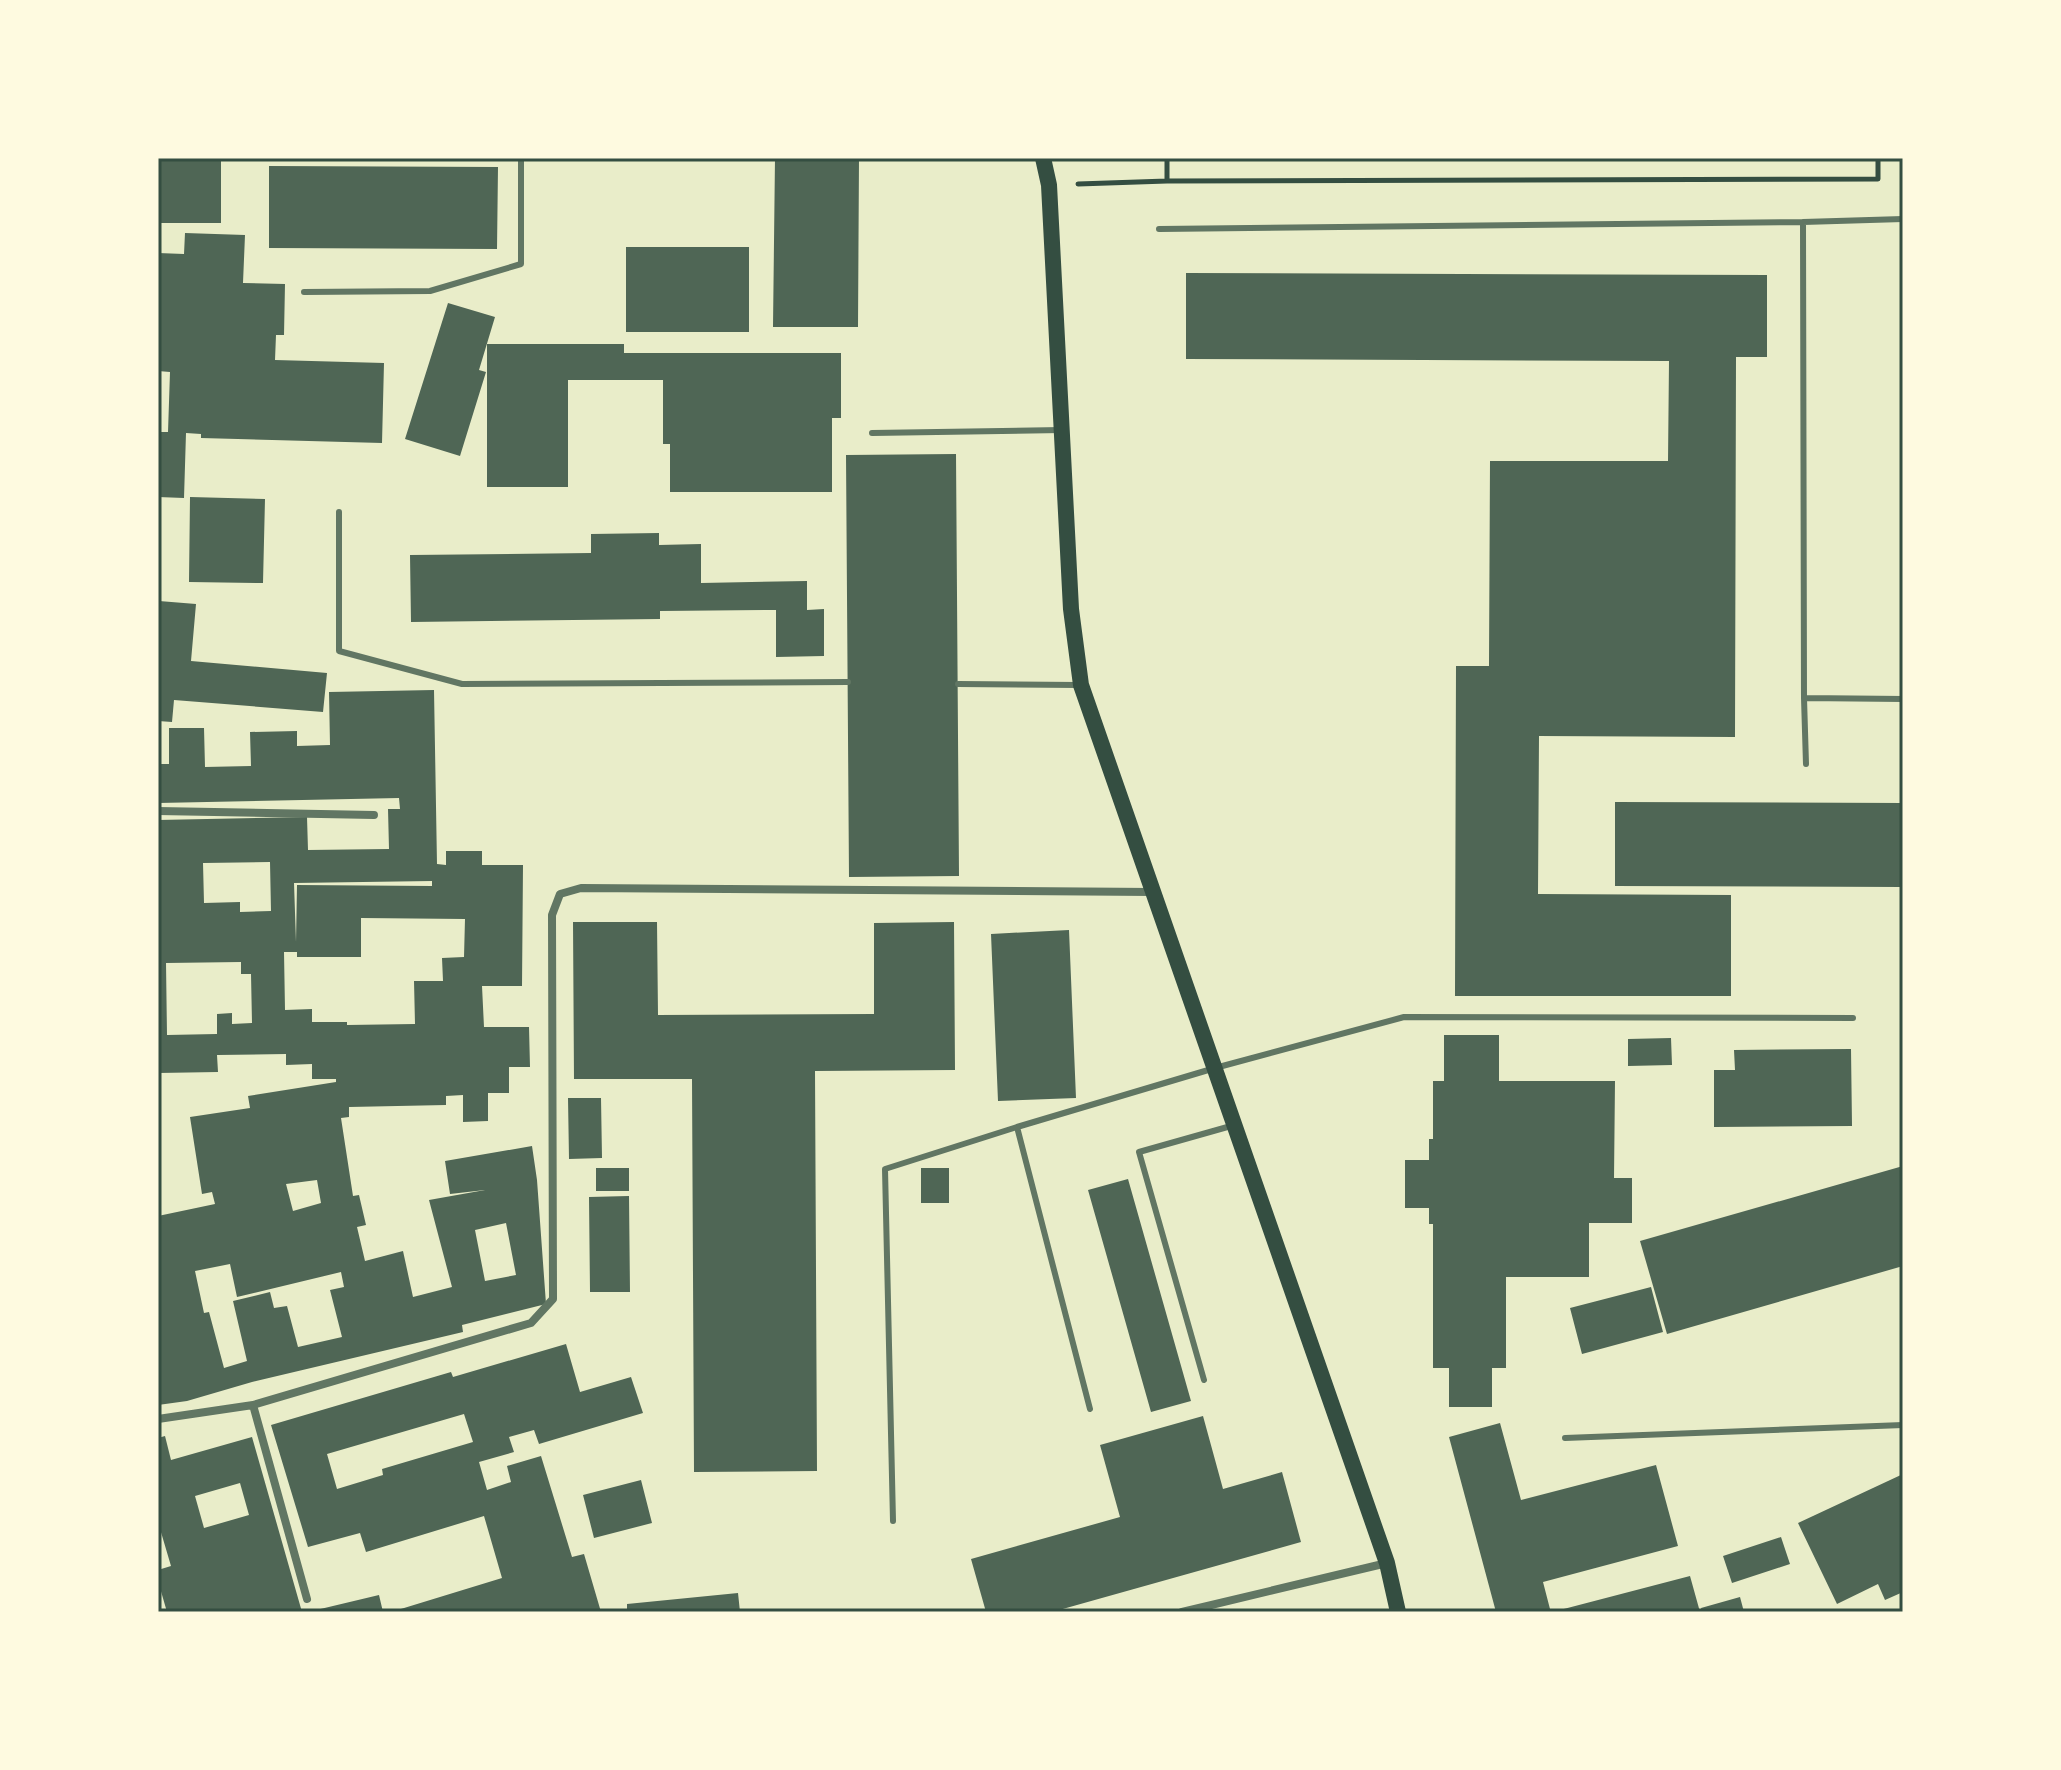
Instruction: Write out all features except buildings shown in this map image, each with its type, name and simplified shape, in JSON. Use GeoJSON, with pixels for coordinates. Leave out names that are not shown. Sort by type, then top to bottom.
{"type":"FeatureCollection","features":[{"type":"Feature","properties":{"kind":"main road"},"geometry":{"type":"LineString","coordinates":[[1043,158],[1049,185],[1071,609],[1081,685],[1387,1563],[1398,1612]]}},
{"type":"Feature","properties":{"kind":"street"},"geometry":{"type":"LineString","coordinates":[[158,811],[374,815]]}},
{"type":"Feature","properties":{"kind":"street"},"geometry":{"type":"LineString","coordinates":[[158,1419],[253,1405],[531,1323],[553,1299],[552,915],[560,894],[581,888],[1153,892]]}},
{"type":"Feature","properties":{"kind":"street"},"geometry":{"type":"LineString","coordinates":[[253,1405],[307,1599]]}},
{"type":"Feature","properties":{"kind":"street"},"geometry":{"type":"LineString","coordinates":[[1182,1612],[1387,1563]]}},
{"type":"Feature","properties":{"kind":"lane"},"geometry":{"type":"LineString","coordinates":[[304,292],[430,291],[521,264],[521,158]]}},
{"type":"Feature","properties":{"kind":"lane"},"geometry":{"type":"LineString","coordinates":[[1159,229],[1903,219]]}},
{"type":"Feature","properties":{"kind":"lane"},"geometry":{"type":"LineString","coordinates":[[1803,222],[1806,764]]}},
{"type":"Feature","properties":{"kind":"lane"},"geometry":{"type":"LineString","coordinates":[[872,433],[1062,430]]}},
{"type":"Feature","properties":{"kind":"lane"},"geometry":{"type":"LineString","coordinates":[[339,512],[339,651],[462,684],[848,682]]}},
{"type":"Feature","properties":{"kind":"lane"},"geometry":{"type":"LineString","coordinates":[[958,684],[1081,685]]}},
{"type":"Feature","properties":{"kind":"lane"},"geometry":{"type":"LineString","coordinates":[[1804,698],[1903,699]]}},
{"type":"Feature","properties":{"kind":"lane"},"geometry":{"type":"LineString","coordinates":[[893,1521],[885,1169],[1215,1068],[1404,1017],[1853,1018]]}},
{"type":"Feature","properties":{"kind":"lane"},"geometry":{"type":"LineString","coordinates":[[1204,1380],[1139,1152],[1235,1125]]}},
{"type":"Feature","properties":{"kind":"lane"},"geometry":{"type":"LineString","coordinates":[[1017,1127],[1090,1409]]}},
{"type":"Feature","properties":{"kind":"lane"},"geometry":{"type":"LineString","coordinates":[[1565,1438],[1903,1425]]}},
{"type":"Feature","properties":{"kind":"path"},"geometry":{"type":"LineString","coordinates":[[1167,158],[1167,181]]}},
{"type":"Feature","properties":{"kind":"path"},"geometry":{"type":"LineString","coordinates":[[1049,185],[1167,181],[1878,179],[1878,158]]}}]}
